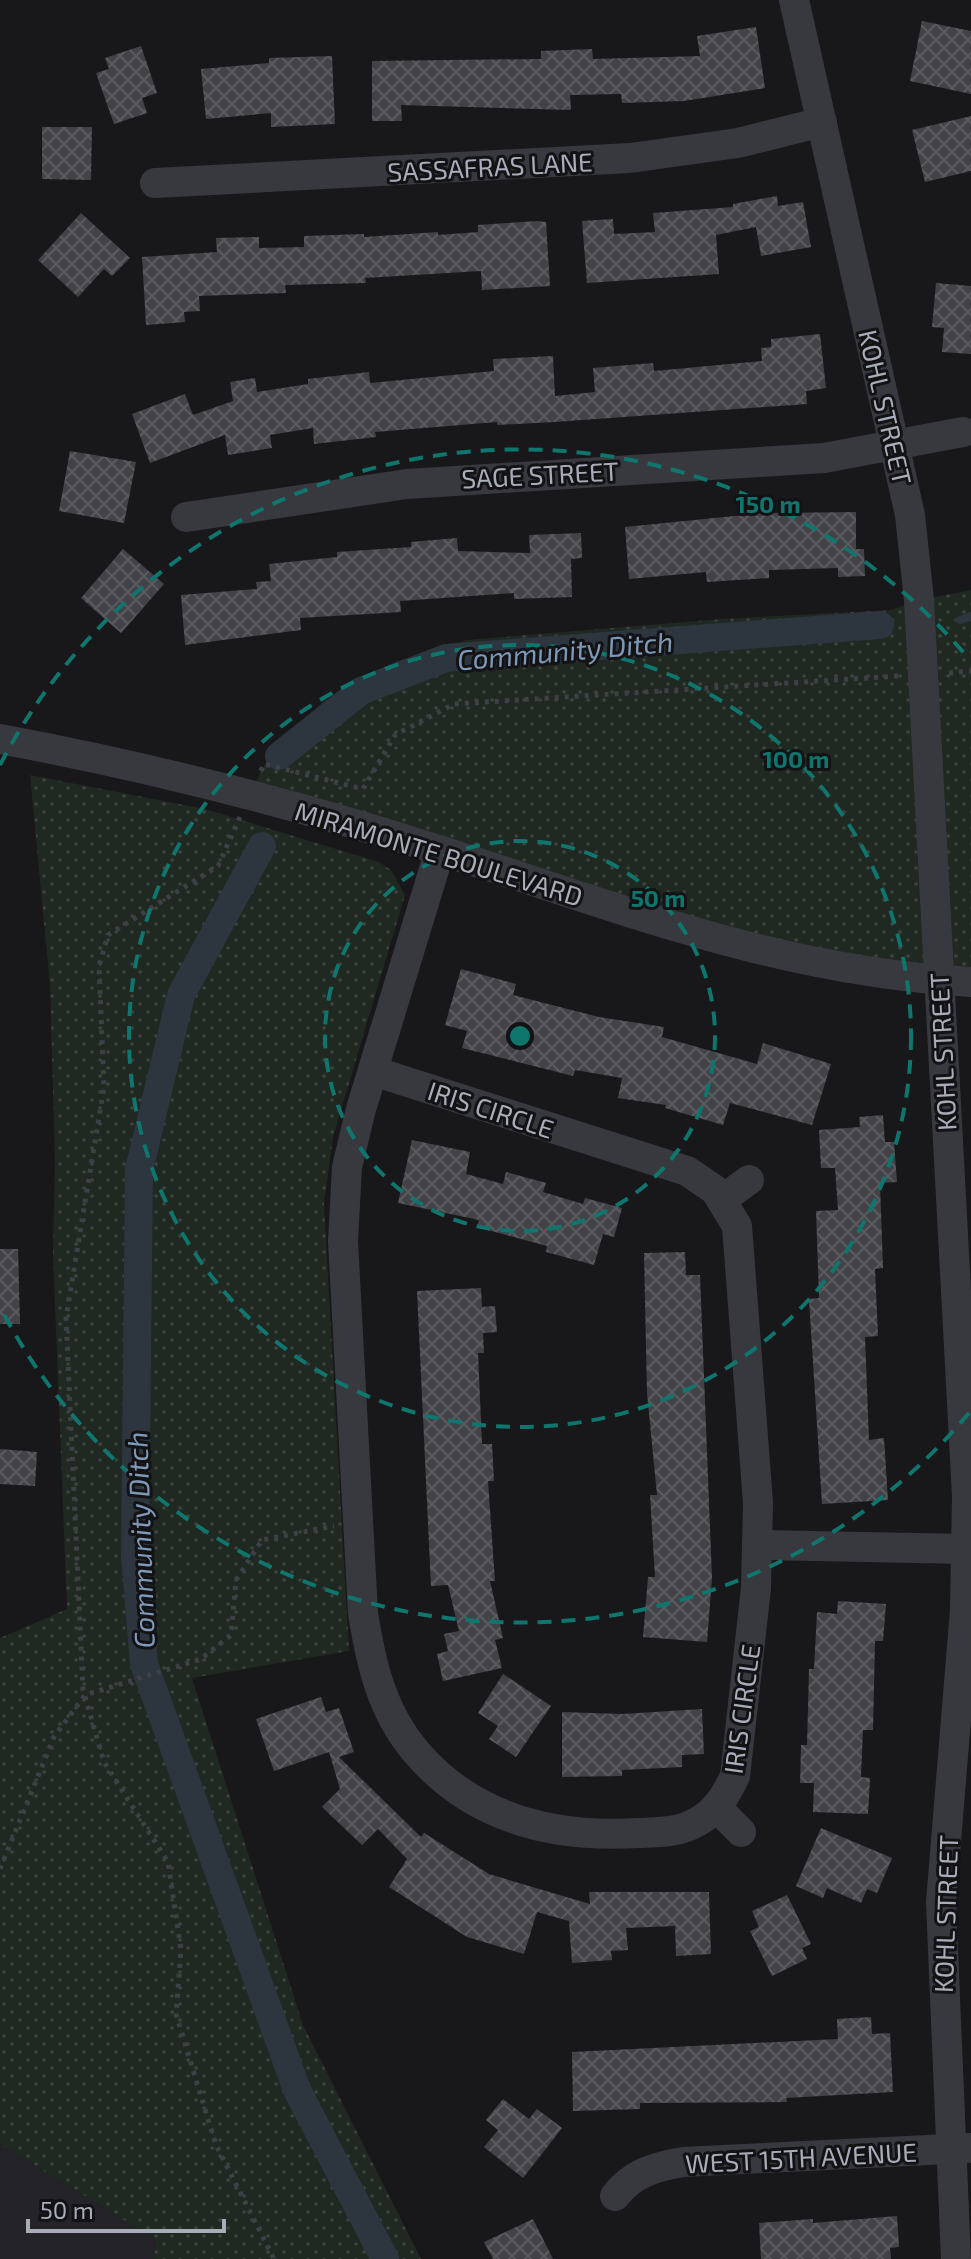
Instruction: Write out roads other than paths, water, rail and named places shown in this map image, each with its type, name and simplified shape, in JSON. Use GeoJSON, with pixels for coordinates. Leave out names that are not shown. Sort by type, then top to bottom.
{"type":"FeatureCollection","features":[{"type":"Feature","properties":{"kind":"street","name":"KOHL STREET"},"geometry":{"type":"LineString","coordinates":[[794,0],[895,444],[915,554],[924,675],[937,981],[961,1216],[967,1549],[960,1803],[941,1902],[961,2148],[956,2259]]}},
{"type":"Feature","properties":{"kind":"street","name":"SASSAFRAS LANE"},"geometry":{"type":"LineString","coordinates":[[155,183],[630,158],[738,143],[822,122]]}},
{"type":"Feature","properties":{"kind":"street","name":"SAGE STREET"},"geometry":{"type":"LineString","coordinates":[[186,517],[407,484],[824,458],[963,432]]}},
{"type":"Feature","properties":{"kind":"street","name":"MIRAMONTE BOULEVARD"},"geometry":{"type":"LineString","coordinates":[[0,739],[135,764],[250,794],[440,850],[648,919],[779,956],[895,978],[971,982]]}},
{"type":"Feature","properties":{"kind":"street","name":"IRIS CIRCLE"},"geometry":{"type":"LineString","coordinates":[[373,1071],[687,1171],[723,1199],[737,1226],[741,1247],[758,1503],[757,1545],[741,1745],[735,1776],[716,1807],[697,1822],[674,1831],[613,1835],[554,1831],[503,1817],[470,1799],[429,1766],[399,1728],[384,1700],[371,1661],[363,1613],[343,1241],[347,1167],[373,1071],[440,850]]}},
{"type":"Feature","properties":{"kind":"street"},"geometry":{"type":"LineString","coordinates":[[723,1199],[749,1180]]}},
{"type":"Feature","properties":{"kind":"street"},"geometry":{"type":"LineString","coordinates":[[757,1545],[967,1549]]}},
{"type":"Feature","properties":{"kind":"street"},"geometry":{"type":"LineString","coordinates":[[716,1807],[741,1832]]}},
{"type":"Feature","properties":{"kind":"street","name":"WEST 15TH AVENUE"},"geometry":{"type":"LineString","coordinates":[[615,2196],[629,2178],[659,2166],[683,2162],[961,2148]]}},
{"type":"Feature","properties":{"kind":"waterway","name":"Community Ditch"},"geometry":{"type":"LineString","coordinates":[[960,620],[971,616]]}},
{"type":"Feature","properties":{"kind":"waterway","name":"Community Ditch"},"geometry":{"type":"LineString","coordinates":[[279,756],[361,691],[446,658],[880,625]]}},
{"type":"Feature","properties":{"kind":"waterway","name":"Community Ditch"},"geometry":{"type":"LineString","coordinates":[[262,846],[181,995],[139,1170],[135,1556],[144,1664],[297,2090],[385,2259]]}}]}
